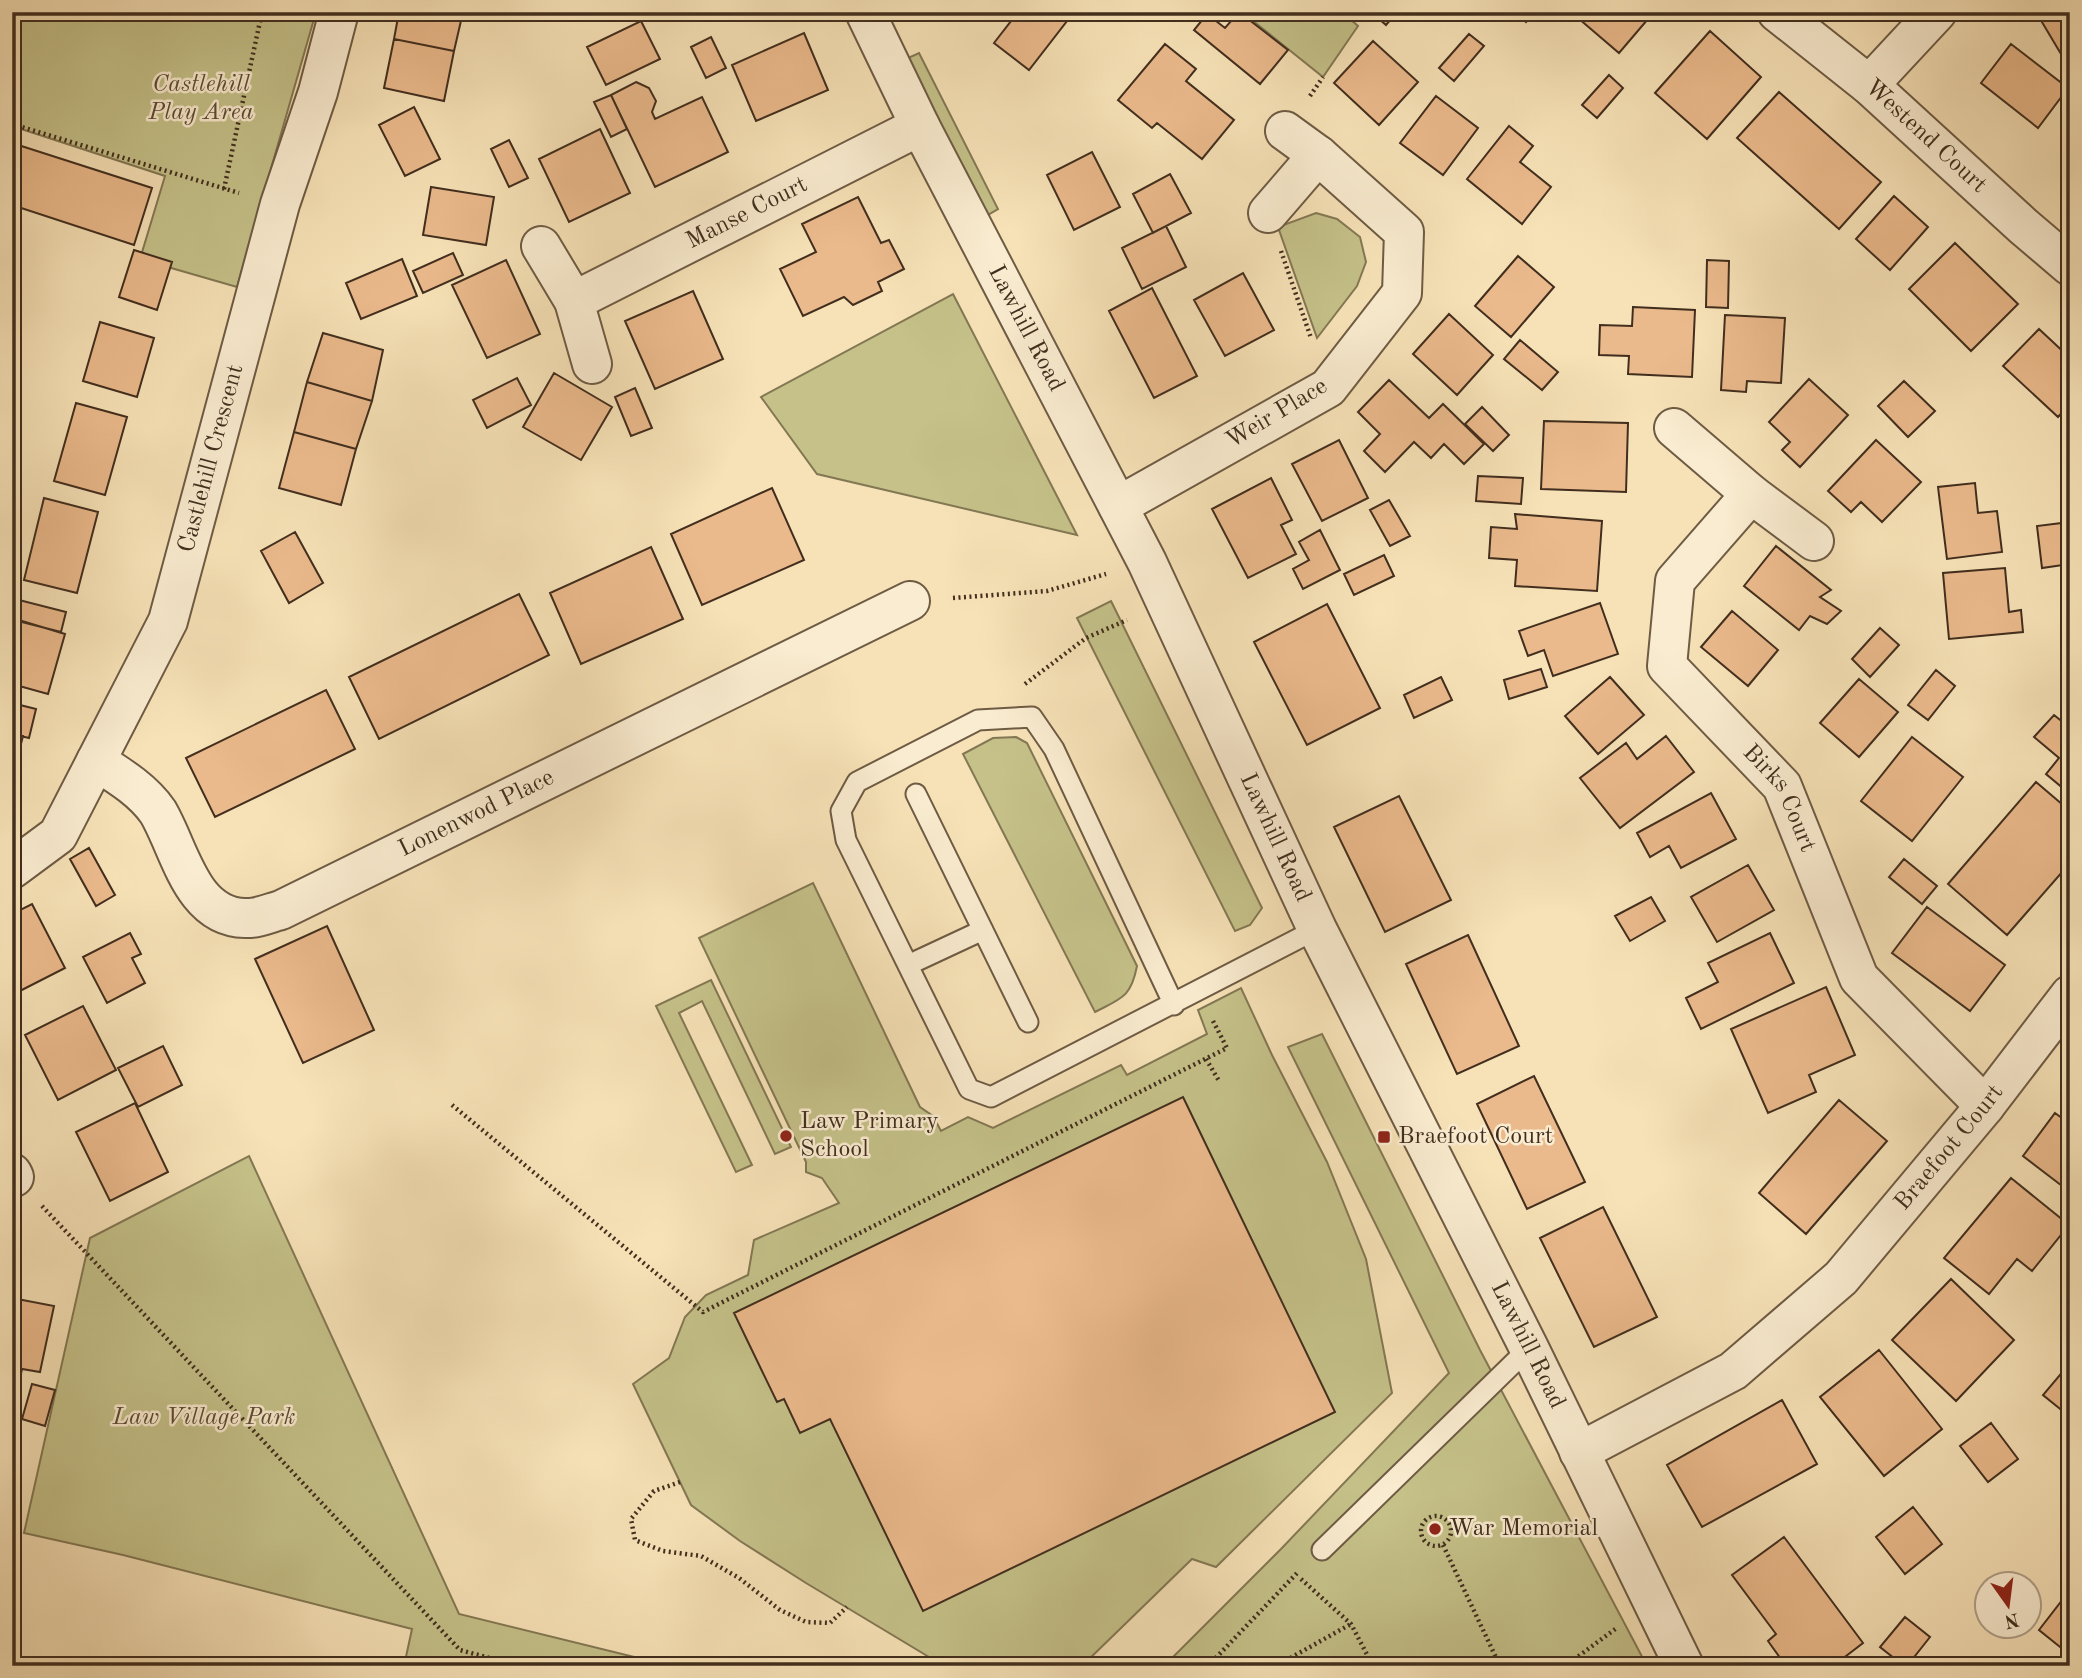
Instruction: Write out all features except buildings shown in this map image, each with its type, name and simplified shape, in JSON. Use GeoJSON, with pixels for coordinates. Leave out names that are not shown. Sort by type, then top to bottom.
{"type":"FeatureCollection","features":[{"type":"Feature","properties":{"kind":"street","name":"Castlehill Crescent"},"geometry":{"type":"LineString","coordinates":[[12,869],[58,835],[168,621],[280,204],[318,92],[339,12]]}},
{"type":"Feature","properties":{"kind":"street","name":"Lawhill Road"},"geometry":{"type":"LineString","coordinates":[[865,12],[920,125],[1147,562],[1317,929],[1529,1348],[1684,1666]]}},
{"type":"Feature","properties":{"kind":"street","name":"Westend Court"},"geometry":{"type":"LineString","coordinates":[[1777,12],[1869,85],[2070,266]]}},
{"type":"Feature","properties":{"kind":"street"},"geometry":{"type":"LineString","coordinates":[[1869,85],[1937,12]]}},
{"type":"Feature","properties":{"kind":"street","name":"Manse Court"},"geometry":{"type":"LineString","coordinates":[[574,301],[920,125]]}},
{"type":"Feature","properties":{"kind":"street","name":"Weir Place"},"geometry":{"type":"LineString","coordinates":[[1118,506],[1328,388],[1402,293],[1404,232],[1318,155],[1285,131]]}},
{"type":"Feature","properties":{"kind":"street"},"geometry":{"type":"LineString","coordinates":[[1268,214],[1318,155]]}},
{"type":"Feature","properties":{"kind":"street"},"geometry":{"type":"LineString","coordinates":[[541,246],[574,301],[592,364]]}},
{"type":"Feature","properties":{"kind":"street"},"geometry":{"type":"LineString","coordinates":[[1675,428],[1751,494],[1814,541]]}},
{"type":"Feature","properties":{"kind":"street","name":"Birks Court"},"geometry":{"type":"LineString","coordinates":[[1751,494],[1675,581],[1667,666],[1782,786],[1859,978],[1985,1106]]}},
{"type":"Feature","properties":{"kind":"street","name":"Lonenwod Place"},"geometry":{"type":"LineString","coordinates":[[96,761],[131,783],[157,811],[183,867],[202,895],[219,913],[246,919],[281,910],[910,601]]}},
{"type":"Feature","properties":{"kind":"street","name":"Braefoot Court"},"geometry":{"type":"LineString","coordinates":[[1578,1452],[1733,1371],[1841,1279],[1985,1106],[2070,995]]}},
{"type":"Feature","properties":{"kind":"lane"},"geometry":{"type":"LineString","coordinates":[[1174,1005],[1054,749],[1032,717],[978,720],[857,782],[841,811],[846,839],[969,1089],[990,1097],[1174,1005],[1317,929]]}},
{"type":"Feature","properties":{"kind":"lane"},"geometry":{"type":"LineString","coordinates":[[916,794],[1028,1022]]}},
{"type":"Feature","properties":{"kind":"lane"},"geometry":{"type":"LineString","coordinates":[[908,965],[983,930]]}},
{"type":"Feature","properties":{"kind":"lane"},"geometry":{"type":"LineString","coordinates":[[1322,1550],[1529,1348]]}},
{"type":"Feature","properties":{"kind":"path"},"geometry":{"type":"LineString","coordinates":[[224,189],[261,12]]}},
{"type":"Feature","properties":{"kind":"path"},"geometry":{"type":"LineString","coordinates":[[12,124],[280,204]]}},
{"type":"Feature","properties":{"kind":"path"},"geometry":{"type":"LineString","coordinates":[[1268,214],[1328,388]]}},
{"type":"Feature","properties":{"kind":"path"},"geometry":{"type":"LineString","coordinates":[[910,601],[1047,591],[1147,562]]}},
{"type":"Feature","properties":{"kind":"path"},"geometry":{"type":"LineString","coordinates":[[978,720],[1086,638],[1166,602]]}},
{"type":"Feature","properties":{"kind":"path"},"geometry":{"type":"LineString","coordinates":[[452,1105],[703,1312],[1227,1048],[1210,1014]]}},
{"type":"Feature","properties":{"kind":"path"},"geometry":{"type":"LineString","coordinates":[[1206,1059],[1219,1081]]}},
{"type":"Feature","properties":{"kind":"path"},"geometry":{"type":"LineString","coordinates":[[13,1176],[460,1650],[519,1666]]}},
{"type":"Feature","properties":{"kind":"path"},"geometry":{"type":"LineString","coordinates":[[680,1482],[654,1491],[631,1519],[635,1540],[663,1550],[701,1556],[739,1578],[780,1610],[806,1622],[830,1623],[847,1607]]}},
{"type":"Feature","properties":{"kind":"path"},"geometry":{"type":"LineString","coordinates":[[1430,1517],[1445,1519],[1451,1527],[1450,1537],[1443,1545],[1429,1545],[1422,1538],[1422,1524],[1430,1517]]}},
{"type":"Feature","properties":{"kind":"path"},"geometry":{"type":"LineString","coordinates":[[1443,1545],[1500,1666]]}},
{"type":"Feature","properties":{"kind":"path"},"geometry":{"type":"LineString","coordinates":[[1208,1666],[1322,1550]]}},
{"type":"Feature","properties":{"kind":"path"},"geometry":{"type":"LineString","coordinates":[[1296,1574],[1351,1624],[1373,1666]]}},
{"type":"Feature","properties":{"kind":"path"},"geometry":{"type":"LineString","coordinates":[[1565,1666],[1653,1601]]}},
{"type":"Feature","properties":{"kind":"path"},"geometry":{"type":"LineString","coordinates":[[1276,1666],[1351,1624]]}},
{"type":"Feature","properties":{"kind":"green space","name":"Castlehill Play Area"},"geometry":{"type":"Polygon","coordinates":[[[12,12],[316,12],[237,287],[140,259],[165,176],[12,126],[12,12]]]}},
{"type":"Feature","properties":{"kind":"green space"},"geometry":{"type":"Polygon","coordinates":[[[1242,12],[1342,12],[1358,26],[1323,77],[1242,12]]]}},
{"type":"Feature","properties":{"kind":"green space"},"geometry":{"type":"Polygon","coordinates":[[[919,53],[998,209],[986,216],[906,59],[919,53]]]}},
{"type":"Feature","properties":{"kind":"green space"},"geometry":{"type":"Polygon","coordinates":[[[1316,213],[1337,219],[1360,237],[1366,262],[1357,286],[1317,338],[1278,227],[1316,213]]]}},
{"type":"Feature","properties":{"kind":"green space"},"geometry":{"type":"Polygon","coordinates":[[[953,294],[1077,535],[817,474],[761,397],[953,294]]]}},
{"type":"Feature","properties":{"kind":"green space"},"geometry":{"type":"Polygon","coordinates":[[[1111,601],[1262,908],[1250,925],[1235,931],[1077,618],[1111,601]]]}},
{"type":"Feature","properties":{"kind":"green space"},"geometry":{"type":"Polygon","coordinates":[[[1016,737],[1027,743],[1137,966],[1132,984],[1124,995],[1095,1012],[963,754],[993,738],[1016,737]]]}},
{"type":"Feature","properties":{"kind":"green space"},"geometry":{"type":"Polygon","coordinates":[[[813,883],[920,1107],[933,1116],[941,1131],[968,1117],[993,1128],[1121,1065],[1127,1075],[1207,1034],[1198,1010],[1241,988],[1327,1162],[1366,1259],[1392,1393],[1216,1567],[1192,1559],[1084,1664],[944,1666],[806,1583],[740,1541],[691,1505],[633,1384],[669,1358],[685,1317],[706,1295],[748,1275],[754,1240],[839,1203],[822,1178],[806,1172],[806,1162],[699,938],[813,883]]]}},
{"type":"Feature","properties":{"kind":"green space"},"geometry":{"type":"Polygon","coordinates":[[[711,980],[791,1147],[775,1154],[702,1001],[679,1013],[752,1165],[736,1172],[656,1006],[711,980]]]}},
{"type":"Feature","properties":{"kind":"green space"},"geometry":{"type":"Polygon","coordinates":[[[1322,1034],[1480,1350],[1647,1666],[1164,1666],[1281,1549],[1449,1373],[1288,1047],[1322,1034]]]}},
{"type":"Feature","properties":{"kind":"green space","name":"Law Village Park"},"geometry":{"type":"Polygon","coordinates":[[[249,1156],[459,1614],[671,1666],[404,1666],[412,1629],[123,1555],[24,1533],[90,1238],[249,1156]]]}},
{"type":"Feature","properties":{"kind":"place","name":"Law Primary School"},"geometry":{"type":"Point","coordinates":[786,1136]}},
{"type":"Feature","properties":{"kind":"place","name":"Braefoot Court"},"geometry":{"type":"Point","coordinates":[1384,1137]}},
{"type":"Feature","properties":{"kind":"place","name":"War Memorial"},"geometry":{"type":"Point","coordinates":[1435,1529]}}]}
